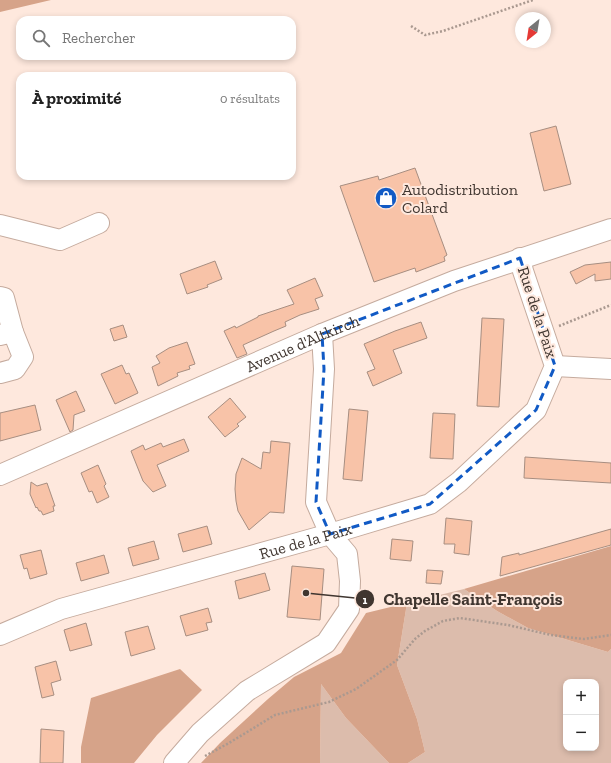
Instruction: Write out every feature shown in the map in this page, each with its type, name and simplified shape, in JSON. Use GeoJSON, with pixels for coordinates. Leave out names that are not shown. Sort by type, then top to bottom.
{"type":"FeatureCollection","features":[{"type":"Feature","properties":{"kind":"street"},"geometry":{"type":"LineString","coordinates":[[0,225],[60,240],[99,223]]}},
{"type":"Feature","properties":{"kind":"street","name":"Avenue d'Altkirch"},"geometry":{"type":"LineString","coordinates":[[0,475],[322,334],[454,281],[611,229]]}},
{"type":"Feature","properties":{"kind":"street","name":"Rue de la Paix"},"geometry":{"type":"LineString","coordinates":[[0,635],[60,609],[330,534],[430,504],[459,482],[536,410],[555,366],[520,258]]}},
{"type":"Feature","properties":{"kind":"street"},"geometry":{"type":"LineString","coordinates":[[0,297],[4,298],[6,334],[22,357],[15,369],[0,373]]}},
{"type":"Feature","properties":{"kind":"street"},"geometry":{"type":"LineString","coordinates":[[174,763],[200,733],[247,691],[326,643],[349,609],[350,581],[347,554],[330,534],[316,502],[324,369],[322,334]]}},
{"type":"Feature","properties":{"kind":"street","name":"Rue de la Paix"},"geometry":{"type":"LineString","coordinates":[[555,366],[611,369]]}},
{"type":"Feature","properties":{"kind":"path"},"geometry":{"type":"LineString","coordinates":[[411,26],[425,35],[443,31],[533,0]]}},
{"type":"Feature","properties":{"kind":"path"},"geometry":{"type":"LineString","coordinates":[[543,332],[611,305]]}},
{"type":"Feature","properties":{"kind":"path"},"geometry":{"type":"LineString","coordinates":[[204,756],[229,743],[275,715],[328,702],[356,689],[397,660],[415,639],[425,631],[443,621],[460,618],[508,624],[551,635],[584,639],[611,635]]}},
{"type":"Feature","properties":{"kind":"highlighted area"},"geometry":{"type":"Polygon","coordinates":[[[520,258],[555,366],[536,410],[430,504],[330,534],[316,502],[324,369],[322,334],[520,258]]]}},
{"type":"Feature","properties":{"kind":"shaded area"},"geometry":{"type":"Polygon","coordinates":[[[0,0],[51,0],[0,12],[0,0]]]}},
{"type":"Feature","properties":{"kind":"shaded area"},"geometry":{"type":"Polygon","coordinates":[[[611,546],[611,649],[608,652],[528,628],[497,611],[464,589],[611,546]]]}},
{"type":"Feature","properties":{"kind":"shaded area"},"geometry":{"type":"Polygon","coordinates":[[[464,589],[497,611],[528,628],[608,652],[611,649],[611,763],[408,763],[425,752],[417,719],[397,665],[407,603],[464,589]]]}},
{"type":"Feature","properties":{"kind":"shaded area"},"geometry":{"type":"Polygon","coordinates":[[[407,603],[397,665],[417,719],[425,752],[408,763],[389,763],[346,718],[321,684],[320,763],[201,763],[220,743],[294,677],[341,653],[366,613],[407,603]]]}},
{"type":"Feature","properties":{"kind":"shaded area"},"geometry":{"type":"Polygon","coordinates":[[[180,669],[202,690],[157,735],[134,763],[81,763],[81,747],[91,698],[180,669]]]}},
{"type":"Feature","properties":{"kind":"shaded area"},"geometry":{"type":"Polygon","coordinates":[[[321,684],[346,718],[389,763],[320,763],[321,684]]]}},
{"type":"Feature","properties":{"kind":"building"},"geometry":{"type":"Polygon","coordinates":[[[556,126],[571,184],[544,191],[530,133],[556,126]]]}},
{"type":"Feature","properties":{"kind":"building"},"geometry":{"type":"Polygon","coordinates":[[[415,168],[447,255],[444,257],[445,261],[416,272],[415,268],[374,282],[340,186],[378,176],[379,180],[415,168]]]}},
{"type":"Feature","properties":{"kind":"building"},"geometry":{"type":"Polygon","coordinates":[[[215,261],[222,279],[207,285],[208,287],[187,294],[180,274],[215,261]]]}},
{"type":"Feature","properties":{"kind":"building"},"geometry":{"type":"Polygon","coordinates":[[[611,262],[611,279],[595,281],[595,274],[576,284],[570,272],[585,265],[611,262]]]}},
{"type":"Feature","properties":{"kind":"building"},"geometry":{"type":"Polygon","coordinates":[[[315,278],[323,296],[315,299],[319,309],[285,322],[286,326],[243,345],[247,354],[237,358],[224,331],[235,326],[236,328],[258,316],[294,304],[287,290],[315,278]]]}},
{"type":"Feature","properties":{"kind":"building"},"geometry":{"type":"Polygon","coordinates":[[[482,318],[504,319],[499,407],[477,406],[482,318]]]}},
{"type":"Feature","properties":{"kind":"building"},"geometry":{"type":"Polygon","coordinates":[[[421,322],[427,338],[393,350],[402,373],[373,386],[367,372],[375,369],[364,344],[421,322]]]}},
{"type":"Feature","properties":{"kind":"building"},"geometry":{"type":"Polygon","coordinates":[[[123,325],[127,337],[114,341],[110,329],[123,325]]]}},
{"type":"Feature","properties":{"kind":"building"},"geometry":{"type":"Polygon","coordinates":[[[187,342],[195,364],[189,366],[190,369],[177,373],[178,376],[158,386],[152,367],[160,363],[156,356],[169,348],[187,342]]]}},
{"type":"Feature","properties":{"kind":"building"},"geometry":{"type":"Polygon","coordinates":[[[122,365],[126,374],[129,373],[138,393],[115,404],[101,374],[122,365]]]}},
{"type":"Feature","properties":{"kind":"building"},"geometry":{"type":"Polygon","coordinates":[[[76,391],[85,411],[74,415],[73,430],[70,432],[56,400],[76,391]]]}},
{"type":"Feature","properties":{"kind":"building"},"geometry":{"type":"Polygon","coordinates":[[[230,398],[246,417],[237,424],[239,426],[225,437],[208,417],[230,398]]]}},
{"type":"Feature","properties":{"kind":"building"},"geometry":{"type":"Polygon","coordinates":[[[35,405],[41,430],[0,441],[0,413],[35,405]]]}},
{"type":"Feature","properties":{"kind":"building"},"geometry":{"type":"Polygon","coordinates":[[[349,409],[368,411],[362,481],[343,479],[349,409]]]}},
{"type":"Feature","properties":{"kind":"building"},"geometry":{"type":"Polygon","coordinates":[[[433,413],[455,414],[453,459],[430,458],[433,413]]]}},
{"type":"Feature","properties":{"kind":"building"},"geometry":{"type":"Polygon","coordinates":[[[184,439],[189,451],[157,465],[166,486],[153,492],[143,481],[131,451],[143,445],[145,450],[161,443],[163,447],[184,439]]]}},
{"type":"Feature","properties":{"kind":"building"},"geometry":{"type":"Polygon","coordinates":[[[271,441],[290,443],[284,513],[270,512],[249,530],[238,511],[235,489],[236,474],[242,458],[261,469],[263,452],[270,453],[271,441]]]}},
{"type":"Feature","properties":{"kind":"building"},"geometry":{"type":"Polygon","coordinates":[[[525,457],[611,463],[611,483],[524,478],[525,457]]]}},
{"type":"Feature","properties":{"kind":"building"},"geometry":{"type":"Polygon","coordinates":[[[98,465],[106,484],[104,486],[109,497],[97,503],[92,491],[89,492],[81,473],[98,465]]]}},
{"type":"Feature","properties":{"kind":"building"},"geometry":{"type":"Polygon","coordinates":[[[31,482],[37,486],[47,483],[55,506],[53,506],[54,511],[43,515],[37,507],[36,508],[30,494],[31,482]]]}},
{"type":"Feature","properties":{"kind":"building"},"geometry":{"type":"Polygon","coordinates":[[[446,518],[472,521],[469,555],[454,553],[455,544],[444,544],[446,518]]]}},
{"type":"Feature","properties":{"kind":"building"},"geometry":{"type":"Polygon","coordinates":[[[207,526],[212,544],[183,552],[178,534],[207,526]]]}},
{"type":"Feature","properties":{"kind":"building"},"geometry":{"type":"Polygon","coordinates":[[[611,529],[611,545],[500,576],[502,557],[519,553],[519,555],[611,529]]]}},
{"type":"Feature","properties":{"kind":"building"},"geometry":{"type":"Polygon","coordinates":[[[392,539],[413,541],[411,561],[390,559],[392,539]]]}},
{"type":"Feature","properties":{"kind":"building"},"geometry":{"type":"Polygon","coordinates":[[[154,541],[159,559],[133,566],[128,548],[154,541]]]}},
{"type":"Feature","properties":{"kind":"building"},"geometry":{"type":"Polygon","coordinates":[[[41,550],[47,574],[30,579],[27,568],[24,569],[20,555],[41,550]]]}},
{"type":"Feature","properties":{"kind":"building"},"geometry":{"type":"Polygon","coordinates":[[[104,555],[109,573],[81,581],[76,563],[104,555]]]}},
{"type":"Feature","properties":{"kind":"building"},"geometry":{"type":"Polygon","coordinates":[[[292,566],[324,569],[320,620],[287,617],[292,566]]]}},
{"type":"Feature","properties":{"kind":"building"},"geometry":{"type":"Polygon","coordinates":[[[427,570],[443,571],[441,584],[426,583],[427,570]]]}},
{"type":"Feature","properties":{"kind":"building"},"geometry":{"type":"Polygon","coordinates":[[[265,573],[270,590],[239,599],[235,581],[265,573]]]}},
{"type":"Feature","properties":{"kind":"building"},"geometry":{"type":"Polygon","coordinates":[[[208,608],[212,622],[206,623],[208,630],[186,636],[180,616],[208,608]]]}},
{"type":"Feature","properties":{"kind":"building"},"geometry":{"type":"Polygon","coordinates":[[[86,623],[92,645],[70,651],[64,630],[86,623]]]}},
{"type":"Feature","properties":{"kind":"building"},"geometry":{"type":"Polygon","coordinates":[[[148,626],[155,649],[131,656],[125,632],[148,626]]]}},
{"type":"Feature","properties":{"kind":"building"},"geometry":{"type":"Polygon","coordinates":[[[56,661],[61,680],[51,683],[54,695],[42,698],[35,667],[56,661]]]}},
{"type":"Feature","properties":{"kind":"building"},"geometry":{"type":"Polygon","coordinates":[[[41,729],[64,731],[63,763],[40,763],[41,729]]]}},
{"type":"Feature","properties":{"kind":"place","name":"Autodistribution Colard"},"geometry":{"type":"Point","coordinates":[386,198]}},
{"type":"Feature","properties":{"kind":"place","name":"Chapelle Saint-François"},"geometry":{"type":"Point","coordinates":[306,593]}}]}
